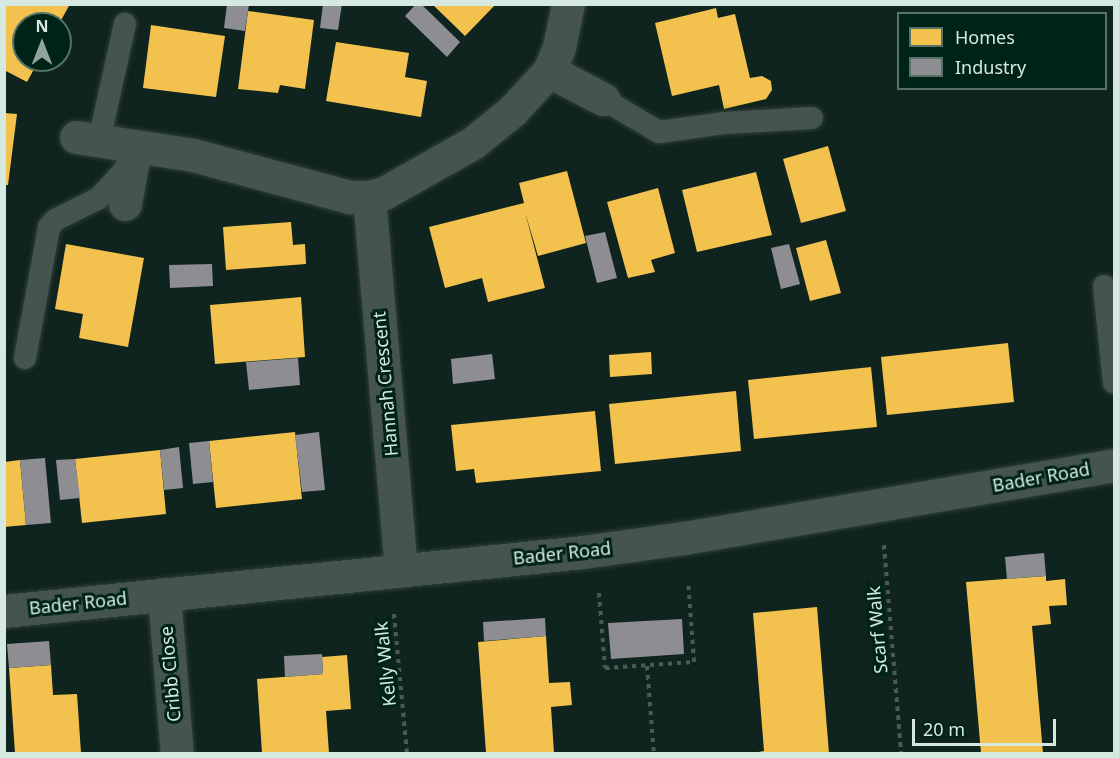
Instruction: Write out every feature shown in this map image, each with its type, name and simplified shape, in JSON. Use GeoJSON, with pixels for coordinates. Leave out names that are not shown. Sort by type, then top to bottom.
{"type":"FeatureCollection","features":[{"type":"Feature","properties":{"kind":"street"},"geometry":{"type":"LineString","coordinates":[[88,139],[133,155],[192,155],[350,197],[369,197],[384,193],[474,142],[512,111],[549,71],[559,47],[568,4]]}},
{"type":"Feature","properties":{"kind":"street"},"geometry":{"type":"LineString","coordinates":[[549,71],[603,99]]}},
{"type":"Feature","properties":{"kind":"street"},"geometry":{"type":"LineString","coordinates":[[125,204],[133,155]]}},
{"type":"Feature","properties":{"kind":"street","name":"Hannah Crescent"},"geometry":{"type":"LineString","coordinates":[[369,197],[395,571]]}},
{"type":"Feature","properties":{"kind":"street","name":"Bader Road"},"geometry":{"type":"LineString","coordinates":[[4,611],[596,550],[684,538],[1114,465]]}},
{"type":"Feature","properties":{"kind":"street","name":"Cribb Close"},"geometry":{"type":"LineString","coordinates":[[164,594],[177,753]]}},
{"type":"Feature","properties":{"kind":"lane"},"geometry":{"type":"LineString","coordinates":[[88,139],[125,24]]}},
{"type":"Feature","properties":{"kind":"lane"},"geometry":{"type":"LineString","coordinates":[[603,99],[658,132],[725,123],[812,118]]}},
{"type":"Feature","properties":{"kind":"lane"},"geometry":{"type":"LineString","coordinates":[[25,358],[49,228],[55,220],[99,198],[133,155]]}},
{"type":"Feature","properties":{"kind":"lane"},"geometry":{"type":"LineString","coordinates":[[1104,286],[1114,382]]}},
{"type":"Feature","properties":{"kind":"path","name":"Scarf Walk"},"geometry":{"type":"LineString","coordinates":[[880,504],[901,753]]}},
{"type":"Feature","properties":{"kind":"path"},"geometry":{"type":"LineString","coordinates":[[596,550],[605,668],[694,662],[684,538]]}},
{"type":"Feature","properties":{"kind":"path","name":"Kelly Walk"},"geometry":{"type":"LineString","coordinates":[[395,571],[407,753]]}},
{"type":"Feature","properties":{"kind":"path"},"geometry":{"type":"LineString","coordinates":[[647,666],[654,753]]}},
{"type":"Feature","properties":{"kind":"building: Homes"},"geometry":{"type":"Polygon","coordinates":[[[4,4],[70,4],[66,12],[12,12],[12,72],[32,72],[27,82],[4,70],[4,4]]]}},
{"type":"Feature","properties":{"kind":"building: Homes"},"geometry":{"type":"Polygon","coordinates":[[[432,4],[496,4],[465,36],[432,4]]]}},
{"type":"Feature","properties":{"kind":"building: Homes"},"geometry":{"type":"Polygon","coordinates":[[[716,8],[718,18],[735,14],[750,78],[762,76],[771,81],[772,90],[766,99],[724,109],[719,85],[672,96],[655,23],[716,8]]]}},
{"type":"Feature","properties":{"kind":"building: Homes"},"geometry":{"type":"Polygon","coordinates":[[[248,11],[314,20],[305,89],[280,85],[278,93],[238,89],[248,11]]]}},
{"type":"Feature","properties":{"kind":"building: Homes"},"geometry":{"type":"Polygon","coordinates":[[[151,25],[225,36],[216,97],[143,88],[151,25]]]}},
{"type":"Feature","properties":{"kind":"building: Homes"},"geometry":{"type":"Polygon","coordinates":[[[336,42],[409,53],[405,77],[427,81],[421,117],[326,101],[336,42]]]}},
{"type":"Feature","properties":{"kind":"building: Homes"},"geometry":{"type":"Polygon","coordinates":[[[4,113],[17,114],[8,185],[4,185],[4,113]]]}},
{"type":"Feature","properties":{"kind":"building: Homes"},"geometry":{"type":"Polygon","coordinates":[[[828,146],[846,211],[801,223],[783,159],[828,146]]]}},
{"type":"Feature","properties":{"kind":"building: Homes"},"geometry":{"type":"Polygon","coordinates":[[[567,171],[586,243],[538,256],[525,212],[545,288],[488,302],[482,278],[445,288],[429,227],[524,203],[519,183],[567,171]]]}},
{"type":"Feature","properties":{"kind":"building: Homes"},"geometry":{"type":"Polygon","coordinates":[[[756,172],[772,235],[697,252],[682,190],[756,172]]]}},
{"type":"Feature","properties":{"kind":"building: Homes"},"geometry":{"type":"Polygon","coordinates":[[[658,188],[675,253],[651,260],[655,272],[628,278],[607,202],[658,188]]]}},
{"type":"Feature","properties":{"kind":"building: Homes"},"geometry":{"type":"Polygon","coordinates":[[[291,222],[293,245],[305,244],[306,264],[226,270],[223,227],[291,222]]]}},
{"type":"Feature","properties":{"kind":"building: Homes"},"geometry":{"type":"Polygon","coordinates":[[[826,240],[841,293],[810,301],[796,248],[826,240]]]}},
{"type":"Feature","properties":{"kind":"building: Homes"},"geometry":{"type":"Polygon","coordinates":[[[66,244],[144,258],[128,347],[79,338],[83,314],[55,309],[66,244]]]}},
{"type":"Feature","properties":{"kind":"building: Homes"},"geometry":{"type":"Polygon","coordinates":[[[301,297],[305,357],[215,364],[210,305],[301,297]]]}},
{"type":"Feature","properties":{"kind":"building: Homes"},"geometry":{"type":"Polygon","coordinates":[[[1008,343],[1014,402],[887,415],[881,357],[1008,343]]]}},
{"type":"Feature","properties":{"kind":"building: Homes"},"geometry":{"type":"Polygon","coordinates":[[[651,352],[652,374],[610,377],[609,355],[651,352]]]}},
{"type":"Feature","properties":{"kind":"building: Homes"},"geometry":{"type":"Polygon","coordinates":[[[871,367],[877,427],[754,439],[748,380],[871,367]]]}},
{"type":"Feature","properties":{"kind":"building: Homes"},"geometry":{"type":"Polygon","coordinates":[[[736,391],[741,451],[615,464],[609,404],[736,391]]]}},
{"type":"Feature","properties":{"kind":"building: Homes"},"geometry":{"type":"Polygon","coordinates":[[[595,411],[601,471],[476,483],[474,469],[456,471],[451,425],[595,411]]]}},
{"type":"Feature","properties":{"kind":"building: Homes"},"geometry":{"type":"Polygon","coordinates":[[[295,432],[302,499],[216,508],[209,441],[295,432]]]}},
{"type":"Feature","properties":{"kind":"building: Homes"},"geometry":{"type":"Polygon","coordinates":[[[160,450],[166,514],[82,523],[75,459],[160,450]]]}},
{"type":"Feature","properties":{"kind":"building: Homes"},"geometry":{"type":"Polygon","coordinates":[[[20,460],[26,525],[4,527],[4,462],[20,460]]]}},
{"type":"Feature","properties":{"kind":"building: Homes"},"geometry":{"type":"Polygon","coordinates":[[[1046,576],[1046,581],[1065,579],[1067,605],[1049,606],[1051,624],[1032,626],[1043,753],[981,753],[966,582],[1046,576]]]}},
{"type":"Feature","properties":{"kind":"building: Homes"},"geometry":{"type":"Polygon","coordinates":[[[817,607],[829,753],[753,753],[764,751],[753,613],[817,607]]]}},
{"type":"Feature","properties":{"kind":"building: Homes"},"geometry":{"type":"Polygon","coordinates":[[[546,636],[549,683],[570,682],[572,705],[551,707],[554,753],[486,753],[478,642],[546,636]]]}},
{"type":"Feature","properties":{"kind":"building: Homes"},"geometry":{"type":"Polygon","coordinates":[[[347,655],[351,709],[326,711],[329,753],[262,753],[257,679],[323,674],[322,657],[347,655]]]}},
{"type":"Feature","properties":{"kind":"building: Homes"},"geometry":{"type":"Polygon","coordinates":[[[51,665],[53,695],[77,694],[81,753],[15,753],[9,668],[51,665]]]}},
{"type":"Feature","properties":{"kind":"building: Industry"},"geometry":{"type":"Polygon","coordinates":[[[227,4],[249,4],[245,31],[224,28],[227,4]]]}},
{"type":"Feature","properties":{"kind":"building: Industry"},"geometry":{"type":"Polygon","coordinates":[[[323,4],[342,4],[338,30],[320,28],[323,4]]]}},
{"type":"Feature","properties":{"kind":"building: Industry"},"geometry":{"type":"Polygon","coordinates":[[[416,4],[421,4],[460,42],[447,57],[405,16],[416,4]]]}},
{"type":"Feature","properties":{"kind":"building: Industry"},"geometry":{"type":"Polygon","coordinates":[[[605,232],[617,278],[597,283],[585,236],[605,232]]]}},
{"type":"Feature","properties":{"kind":"building: Industry"},"geometry":{"type":"Polygon","coordinates":[[[789,244],[800,284],[781,289],[771,248],[789,244]]]}},
{"type":"Feature","properties":{"kind":"building: Industry"},"geometry":{"type":"Polygon","coordinates":[[[212,264],[213,286],[170,288],[169,265],[212,264]]]}},
{"type":"Feature","properties":{"kind":"building: Industry"},"geometry":{"type":"Polygon","coordinates":[[[492,354],[495,379],[453,384],[451,359],[492,354]]]}},
{"type":"Feature","properties":{"kind":"building: Industry"},"geometry":{"type":"Polygon","coordinates":[[[298,358],[300,385],[249,390],[246,362],[298,358]]]}},
{"type":"Feature","properties":{"kind":"building: Industry"},"geometry":{"type":"Polygon","coordinates":[[[319,432],[325,490],[302,492],[295,435],[319,432]]]}},
{"type":"Feature","properties":{"kind":"building: Industry"},"geometry":{"type":"Polygon","coordinates":[[[209,441],[213,482],[193,484],[189,443],[209,441]]]}},
{"type":"Feature","properties":{"kind":"building: Industry"},"geometry":{"type":"Polygon","coordinates":[[[179,447],[183,488],[164,490],[160,450],[179,447]]]}},
{"type":"Feature","properties":{"kind":"building: Industry"},"geometry":{"type":"Polygon","coordinates":[[[45,458],[51,523],[26,525],[20,460],[45,458]]]}},
{"type":"Feature","properties":{"kind":"building: Industry"},"geometry":{"type":"Polygon","coordinates":[[[75,459],[80,498],[60,500],[56,460],[75,459]]]}},
{"type":"Feature","properties":{"kind":"building: Industry"},"geometry":{"type":"Polygon","coordinates":[[[1044,553],[1046,576],[1007,579],[1005,557],[1044,553]]]}},
{"type":"Feature","properties":{"kind":"building: Industry"},"geometry":{"type":"Polygon","coordinates":[[[545,618],[546,636],[484,641],[483,622],[545,618]]]}},
{"type":"Feature","properties":{"kind":"building: Industry"},"geometry":{"type":"Polygon","coordinates":[[[682,619],[684,654],[611,659],[608,623],[682,619]]]}},
{"type":"Feature","properties":{"kind":"building: Industry"},"geometry":{"type":"Polygon","coordinates":[[[49,641],[51,665],[9,668],[7,644],[49,641]]]}},
{"type":"Feature","properties":{"kind":"building: Industry"},"geometry":{"type":"Polygon","coordinates":[[[322,654],[323,674],[285,677],[284,656],[322,654]]]}}]}
